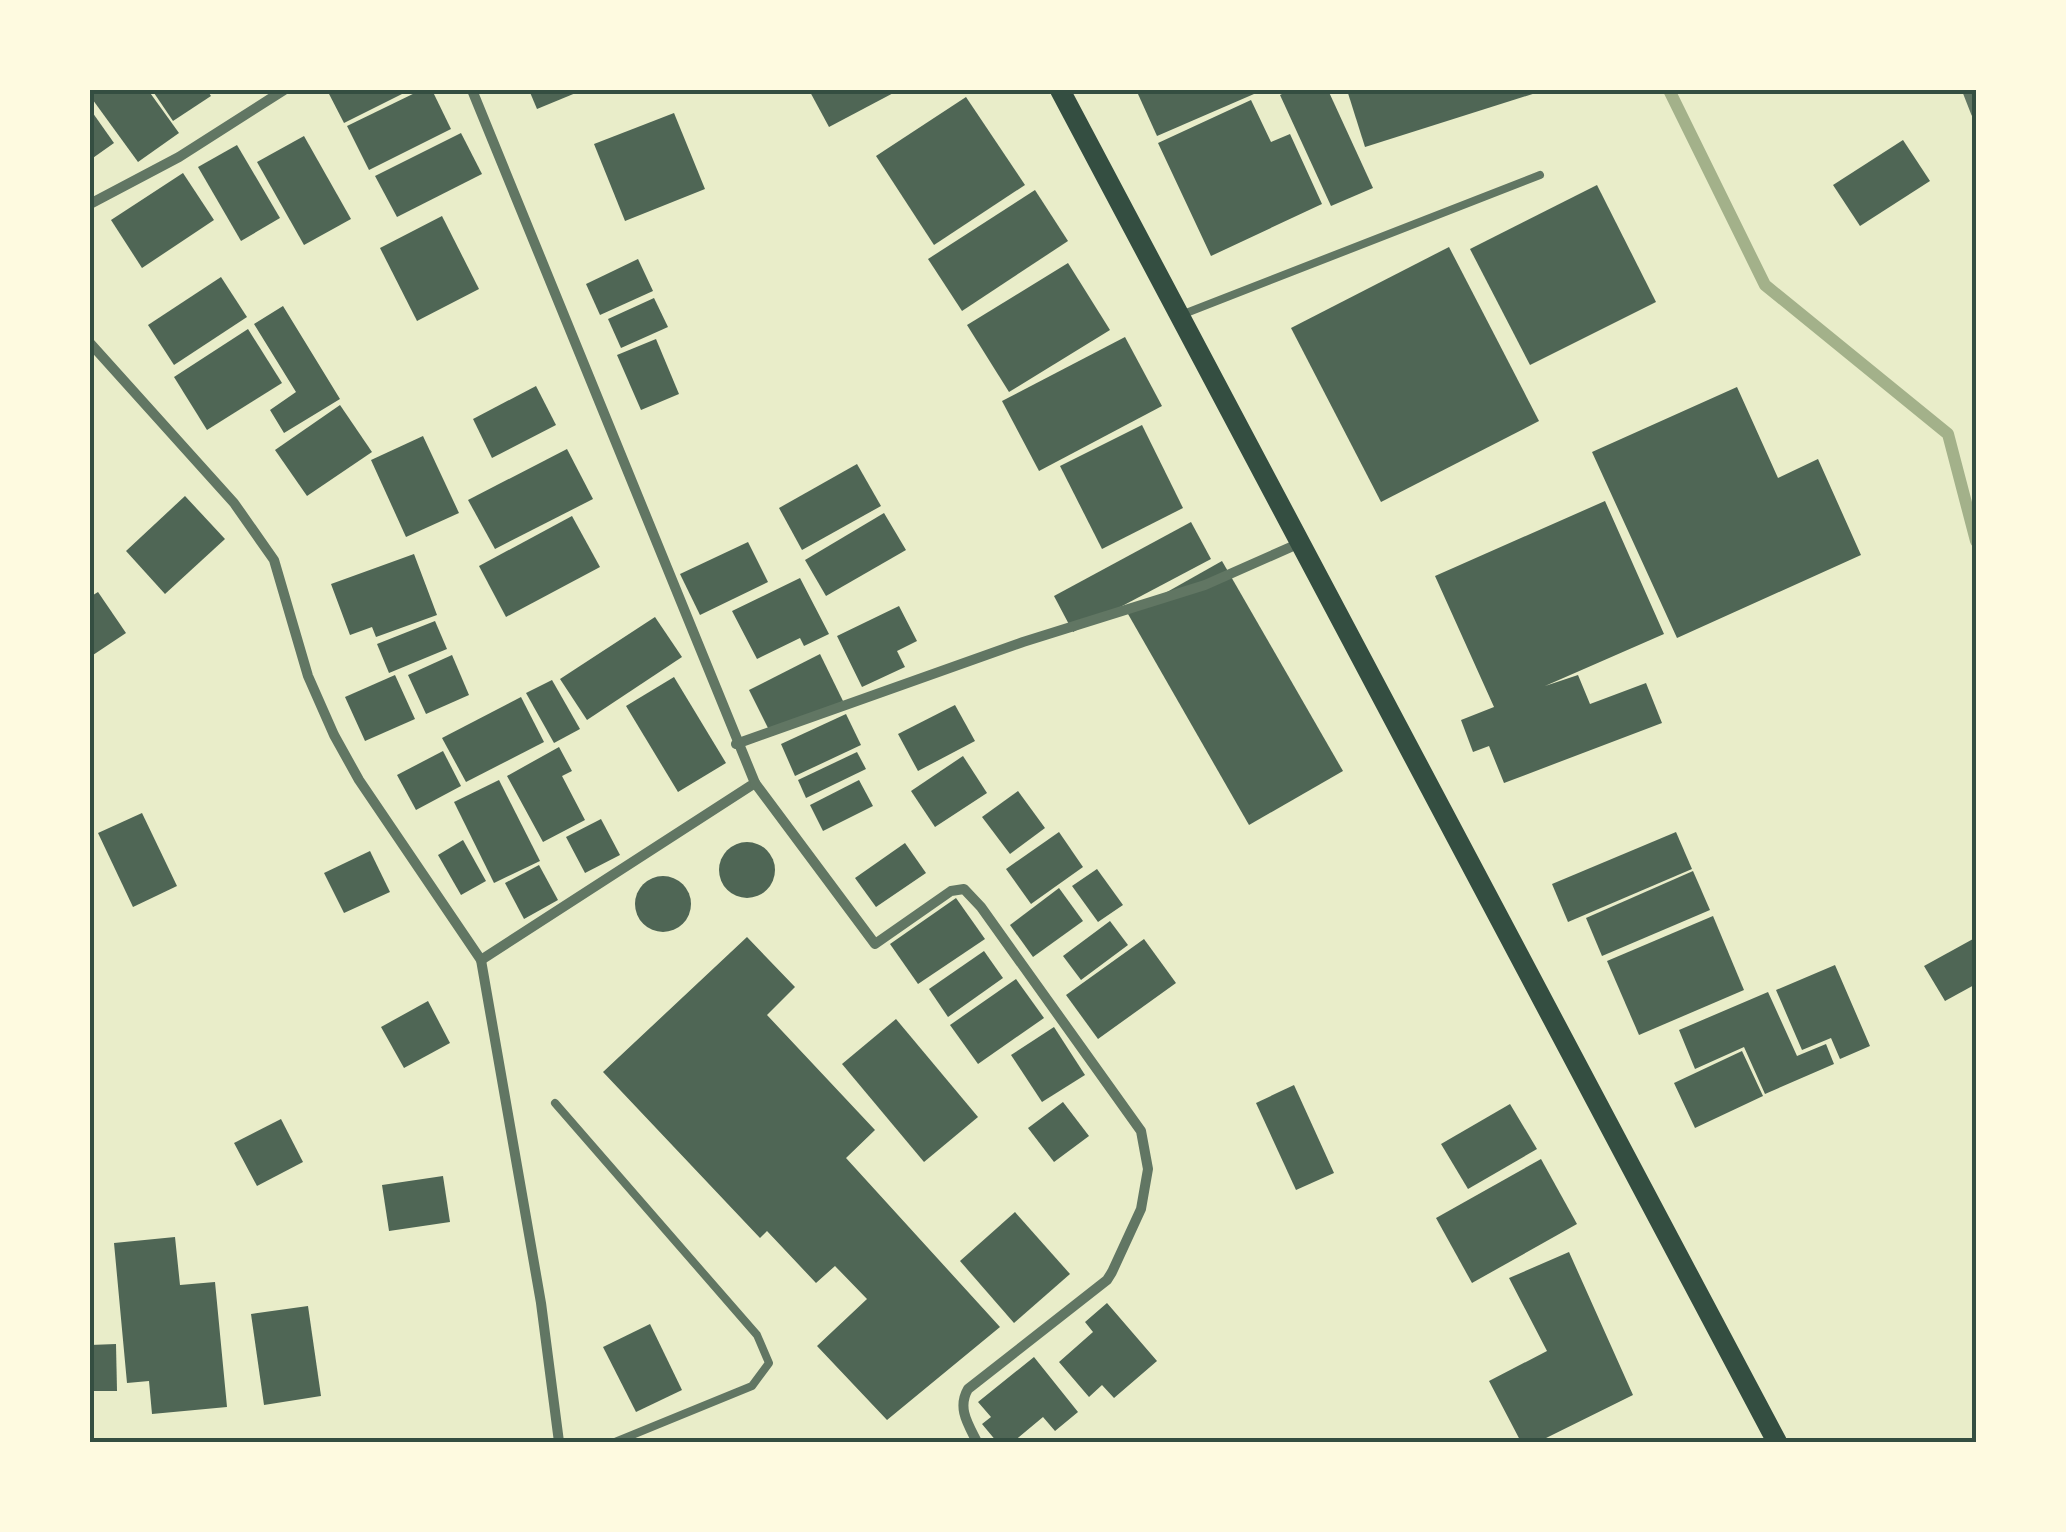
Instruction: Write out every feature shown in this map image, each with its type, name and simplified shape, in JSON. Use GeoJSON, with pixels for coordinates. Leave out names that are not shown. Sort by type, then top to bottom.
{"type":"FeatureCollection","features":[{"type":"Feature","properties":{"kind":"main road"},"geometry":{"type":"LineString","coordinates":[[1060,90],[1777,1442]]}},
{"type":"Feature","properties":{"kind":"street"},"geometry":{"type":"LineString","coordinates":[[90,204],[179,156],[284,90]]}},
{"type":"Feature","properties":{"kind":"street"},"geometry":{"type":"LineString","coordinates":[[472,90],[755,783],[876,944],[950,891],[964,889],[981,907],[1141,1131],[1148,1169],[1141,1209],[1112,1272],[1107,1280],[968,1390],[962,1403],[966,1422],[977,1442]]}},
{"type":"Feature","properties":{"kind":"street"},"geometry":{"type":"LineString","coordinates":[[1967,90],[1976,114]]}},
{"type":"Feature","properties":{"kind":"street"},"geometry":{"type":"LineString","coordinates":[[90,343],[234,503],[274,560],[308,676],[334,735],[359,780],[481,960],[541,1304],[558,1442]]}},
{"type":"Feature","properties":{"kind":"street"},"geometry":{"type":"LineString","coordinates":[[736,744],[1023,642],[1205,586],[1301,543]]}},
{"type":"Feature","properties":{"kind":"street"},"geometry":{"type":"LineString","coordinates":[[481,960],[755,783]]}},
{"type":"Feature","properties":{"kind":"lane"},"geometry":{"type":"LineString","coordinates":[[1181,315],[1540,175]]}},
{"type":"Feature","properties":{"kind":"lane"},"geometry":{"type":"LineString","coordinates":[[554,1103],[757,1335],[769,1363],[752,1386],[616,1442]]}},
{"type":"Feature","properties":{"kind":"building"},"geometry":{"type":"Polygon","coordinates":[[[90,90],[148,90],[179,133],[138,162],[90,96],[90,90]]]}},
{"type":"Feature","properties":{"kind":"building"},"geometry":{"type":"Polygon","coordinates":[[[152,90],[207,90],[211,96],[173,121],[152,90]]]}},
{"type":"Feature","properties":{"kind":"building"},"geometry":{"type":"Polygon","coordinates":[[[327,90],[410,90],[344,123],[327,90]]]}},
{"type":"Feature","properties":{"kind":"building"},"geometry":{"type":"Polygon","coordinates":[[[421,90],[432,90],[451,129],[369,170],[347,126],[421,90]]]}},
{"type":"Feature","properties":{"kind":"building"},"geometry":{"type":"Polygon","coordinates":[[[529,90],[583,90],[537,109],[529,90]]]}},
{"type":"Feature","properties":{"kind":"building"},"geometry":{"type":"Polygon","coordinates":[[[809,90],[899,90],[829,127],[809,90]]]}},
{"type":"Feature","properties":{"kind":"building"},"geometry":{"type":"Polygon","coordinates":[[[1147,90],[1253,90],[1254,94],[1157,136],[1138,94],[1147,90]]]}},
{"type":"Feature","properties":{"kind":"building"},"geometry":{"type":"Polygon","coordinates":[[[1290,90],[1328,90],[1373,188],[1331,206],[1280,95],[1290,90]]]}},
{"type":"Feature","properties":{"kind":"building"},"geometry":{"type":"Polygon","coordinates":[[[1347,90],[1542,90],[1542,91],[1365,147],[1347,90]]]}},
{"type":"Feature","properties":{"kind":"building"},"geometry":{"type":"Polygon","coordinates":[[[966,97],[1025,185],[934,245],[876,156],[966,97]]]}},
{"type":"Feature","properties":{"kind":"building"},"geometry":{"type":"Polygon","coordinates":[[[1251,100],[1271,142],[1290,134],[1322,204],[1211,256],[1158,143],[1251,100]]]}},
{"type":"Feature","properties":{"kind":"building"},"geometry":{"type":"Polygon","coordinates":[[[90,109],[114,143],[90,160],[90,109]]]}},
{"type":"Feature","properties":{"kind":"building"},"geometry":{"type":"Polygon","coordinates":[[[674,113],[705,189],[625,221],[594,144],[674,113]]]}},
{"type":"Feature","properties":{"kind":"building"},"geometry":{"type":"Polygon","coordinates":[[[461,133],[482,174],[397,217],[375,176],[461,133]]]}},
{"type":"Feature","properties":{"kind":"building"},"geometry":{"type":"Polygon","coordinates":[[[304,136],[351,219],[304,245],[257,162],[304,136]]]}},
{"type":"Feature","properties":{"kind":"building"},"geometry":{"type":"Polygon","coordinates":[[[1903,140],[1930,181],[1860,226],[1833,185],[1903,140]]]}},
{"type":"Feature","properties":{"kind":"building"},"geometry":{"type":"Polygon","coordinates":[[[237,145],[280,218],[241,241],[198,167],[237,145]]]}},
{"type":"Feature","properties":{"kind":"building"},"geometry":{"type":"Polygon","coordinates":[[[183,173],[214,220],[142,268],[111,220],[183,173]]]}},
{"type":"Feature","properties":{"kind":"building"},"geometry":{"type":"Polygon","coordinates":[[[1597,185],[1656,302],[1530,365],[1470,249],[1597,185]]]}},
{"type":"Feature","properties":{"kind":"building"},"geometry":{"type":"Polygon","coordinates":[[[1035,190],[1068,241],[962,311],[928,259],[1035,190]]]}},
{"type":"Feature","properties":{"kind":"building"},"geometry":{"type":"Polygon","coordinates":[[[442,216],[479,289],[417,321],[380,248],[442,216]]]}},
{"type":"Feature","properties":{"kind":"building"},"geometry":{"type":"Polygon","coordinates":[[[1449,247],[1539,421],[1381,502],[1291,328],[1449,247]]]}},
{"type":"Feature","properties":{"kind":"building"},"geometry":{"type":"Polygon","coordinates":[[[638,259],[653,291],[600,315],[586,284],[638,259]]]}},
{"type":"Feature","properties":{"kind":"building"},"geometry":{"type":"Polygon","coordinates":[[[1068,263],[1110,330],[1009,392],[967,325],[1068,263]]]}},
{"type":"Feature","properties":{"kind":"building"},"geometry":{"type":"Polygon","coordinates":[[[221,277],[247,317],[174,365],[148,325],[221,277]]]}},
{"type":"Feature","properties":{"kind":"building"},"geometry":{"type":"Polygon","coordinates":[[[654,298],[668,327],[621,348],[608,319],[654,298]]]}},
{"type":"Feature","properties":{"kind":"building"},"geometry":{"type":"Polygon","coordinates":[[[283,306],[340,399],[284,433],[270,410],[296,392],[254,324],[283,306]]]}},
{"type":"Feature","properties":{"kind":"building"},"geometry":{"type":"Polygon","coordinates":[[[248,329],[282,383],[207,430],[174,377],[248,329]]]}},
{"type":"Feature","properties":{"kind":"building"},"geometry":{"type":"Polygon","coordinates":[[[1125,337],[1162,406],[1039,471],[1002,401],[1125,337]]]}},
{"type":"Feature","properties":{"kind":"building"},"geometry":{"type":"Polygon","coordinates":[[[656,339],[679,394],[641,410],[617,355],[656,339]]]}},
{"type":"Feature","properties":{"kind":"building"},"geometry":{"type":"Polygon","coordinates":[[[536,386],[556,425],[492,458],[473,419],[536,386]]]}},
{"type":"Feature","properties":{"kind":"building"},"geometry":{"type":"Polygon","coordinates":[[[1737,387],[1778,478],[1818,459],[1861,555],[1677,638],[1592,452],[1737,387]]]}},
{"type":"Feature","properties":{"kind":"building"},"geometry":{"type":"Polygon","coordinates":[[[340,405],[372,452],[307,496],[275,450],[340,405]]]}},
{"type":"Feature","properties":{"kind":"building"},"geometry":{"type":"Polygon","coordinates":[[[1142,425],[1183,508],[1102,549],[1060,466],[1142,425]]]}},
{"type":"Feature","properties":{"kind":"building"},"geometry":{"type":"Polygon","coordinates":[[[423,436],[459,513],[406,537],[371,460],[423,436]]]}},
{"type":"Feature","properties":{"kind":"building"},"geometry":{"type":"Polygon","coordinates":[[[567,449],[593,499],[495,549],[468,500],[567,449]]]}},
{"type":"Feature","properties":{"kind":"building"},"geometry":{"type":"Polygon","coordinates":[[[857,464],[881,506],[802,550],[779,508],[857,464]]]}},
{"type":"Feature","properties":{"kind":"building"},"geometry":{"type":"Polygon","coordinates":[[[185,496],[225,539],[165,594],[126,551],[185,496]]]}},
{"type":"Feature","properties":{"kind":"building"},"geometry":{"type":"Polygon","coordinates":[[[1605,501],[1664,634],[1545,686],[1578,675],[1590,704],[1646,683],[1662,723],[1504,783],[1489,746],[1473,752],[1461,720],[1494,707],[1435,576],[1605,501]]]}},
{"type":"Feature","properties":{"kind":"building"},"geometry":{"type":"Polygon","coordinates":[[[884,513],[906,550],[826,596],[805,560],[884,513]]]}},
{"type":"Feature","properties":{"kind":"building"},"geometry":{"type":"Polygon","coordinates":[[[572,516],[600,567],[506,617],[479,566],[572,516]]]}},
{"type":"Feature","properties":{"kind":"building"},"geometry":{"type":"Polygon","coordinates":[[[1191,522],[1211,559],[1073,632],[1054,596],[1191,522]]]}},
{"type":"Feature","properties":{"kind":"building"},"geometry":{"type":"Polygon","coordinates":[[[748,542],[768,582],[700,615],[680,574],[748,542]]]}},
{"type":"Feature","properties":{"kind":"building"},"geometry":{"type":"Polygon","coordinates":[[[414,554],[437,615],[376,637],[372,627],[350,635],[331,584],[414,554]]]}},
{"type":"Feature","properties":{"kind":"building"},"geometry":{"type":"Polygon","coordinates":[[[1222,561],[1343,771],[1249,825],[1128,614],[1222,561]]]}},
{"type":"Feature","properties":{"kind":"building"},"geometry":{"type":"Polygon","coordinates":[[[800,578],[829,634],[804,646],[800,638],[757,659],[732,611],[800,578]]]}},
{"type":"Feature","properties":{"kind":"building"},"geometry":{"type":"Polygon","coordinates":[[[98,592],[126,633],[90,657],[90,597],[98,592]]]}},
{"type":"Feature","properties":{"kind":"building"},"geometry":{"type":"Polygon","coordinates":[[[899,606],[917,641],[897,651],[905,667],[862,687],[837,636],[899,606]]]}},
{"type":"Feature","properties":{"kind":"building"},"geometry":{"type":"Polygon","coordinates":[[[655,617],[682,657],[587,720],[560,679],[655,617]]]}},
{"type":"Feature","properties":{"kind":"building"},"geometry":{"type":"Polygon","coordinates":[[[435,621],[447,649],[389,673],[377,644],[435,621]]]}},
{"type":"Feature","properties":{"kind":"building"},"geometry":{"type":"Polygon","coordinates":[[[820,654],[843,701],[772,736],[749,690],[820,654]]]}},
{"type":"Feature","properties":{"kind":"building"},"geometry":{"type":"Polygon","coordinates":[[[452,655],[469,695],[426,714],[408,675],[452,655]]]}},
{"type":"Feature","properties":{"kind":"building"},"geometry":{"type":"Polygon","coordinates":[[[395,675],[415,719],[365,741],[345,697],[395,675]]]}},
{"type":"Feature","properties":{"kind":"building"},"geometry":{"type":"Polygon","coordinates":[[[674,677],[726,763],[678,792],[626,706],[674,677]]]}},
{"type":"Feature","properties":{"kind":"building"},"geometry":{"type":"Polygon","coordinates":[[[552,680],[580,729],[554,743],[526,693],[552,680]]]}},
{"type":"Feature","properties":{"kind":"building"},"geometry":{"type":"Polygon","coordinates":[[[521,697],[544,742],[466,782],[442,738],[521,697]]]}},
{"type":"Feature","properties":{"kind":"building"},"geometry":{"type":"Polygon","coordinates":[[[955,705],[975,741],[918,771],[898,734],[955,705]]]}},
{"type":"Feature","properties":{"kind":"building"},"geometry":{"type":"Polygon","coordinates":[[[846,714],[861,745],[795,776],[781,744],[846,714]]]}},
{"type":"Feature","properties":{"kind":"building"},"geometry":{"type":"Polygon","coordinates":[[[559,747],[572,771],[562,776],[585,820],[543,842],[507,776],[559,747]]]}},
{"type":"Feature","properties":{"kind":"building"},"geometry":{"type":"Polygon","coordinates":[[[443,751],[461,786],[416,810],[397,775],[443,751]]]}},
{"type":"Feature","properties":{"kind":"building"},"geometry":{"type":"Polygon","coordinates":[[[857,752],[866,769],[806,798],[798,780],[857,752]]]}},
{"type":"Feature","properties":{"kind":"building"},"geometry":{"type":"Polygon","coordinates":[[[963,756],[987,793],[935,827],[911,791],[963,756]]]}},
{"type":"Feature","properties":{"kind":"building"},"geometry":{"type":"Polygon","coordinates":[[[499,780],[540,861],[494,883],[454,802],[499,780]]]}},
{"type":"Feature","properties":{"kind":"building"},"geometry":{"type":"Polygon","coordinates":[[[859,780],[873,806],[823,831],[810,805],[859,780]]]}},
{"type":"Feature","properties":{"kind":"building"},"geometry":{"type":"Polygon","coordinates":[[[1018,791],[1045,828],[1010,854],[982,817],[1018,791]]]}},
{"type":"Feature","properties":{"kind":"building"},"geometry":{"type":"Polygon","coordinates":[[[142,813],[177,886],[133,907],[98,833],[142,813]]]}},
{"type":"Feature","properties":{"kind":"building"},"geometry":{"type":"Polygon","coordinates":[[[601,819],[620,855],[585,873],[566,837],[601,819]]]}},
{"type":"Feature","properties":{"kind":"building"},"geometry":{"type":"Polygon","coordinates":[[[1059,832],[1083,867],[1031,904],[1006,869],[1059,832]]]}},
{"type":"Feature","properties":{"kind":"building"},"geometry":{"type":"Polygon","coordinates":[[[1676,832],[1692,869],[1568,922],[1552,884],[1676,832]]]}},
{"type":"Feature","properties":{"kind":"building"},"geometry":{"type":"Polygon","coordinates":[[[463,840],[486,881],[461,895],[438,855],[463,840]]]}},
{"type":"Feature","properties":{"kind":"building"},"geometry":{"type":"Polygon","coordinates":[[[747,842],[767,850],[775,870],[767,890],[747,898],[727,890],[719,870],[727,850],[747,842]]]}},
{"type":"Feature","properties":{"kind":"building"},"geometry":{"type":"Polygon","coordinates":[[[905,843],[926,873],[876,907],[855,878],[905,843]]]}},
{"type":"Feature","properties":{"kind":"building"},"geometry":{"type":"Polygon","coordinates":[[[370,851],[390,892],[344,913],[324,873],[370,851]]]}},
{"type":"Feature","properties":{"kind":"building"},"geometry":{"type":"Polygon","coordinates":[[[539,865],[558,900],[524,919],[505,883],[539,865]]]}},
{"type":"Feature","properties":{"kind":"building"},"geometry":{"type":"Polygon","coordinates":[[[1097,869],[1123,905],[1098,922],[1072,886],[1097,869]]]}},
{"type":"Feature","properties":{"kind":"building"},"geometry":{"type":"Polygon","coordinates":[[[1693,871],[1710,910],[1602,956],[1586,918],[1693,871]]]}},
{"type":"Feature","properties":{"kind":"building"},"geometry":{"type":"Polygon","coordinates":[[[663,876],[683,884],[691,904],[683,924],[663,932],[643,924],[635,904],[643,884],[663,876]]]}},
{"type":"Feature","properties":{"kind":"building"},"geometry":{"type":"Polygon","coordinates":[[[1059,888],[1083,921],[1033,957],[1010,925],[1059,888]]]}},
{"type":"Feature","properties":{"kind":"building"},"geometry":{"type":"Polygon","coordinates":[[[956,898],[985,939],[918,984],[890,944],[956,898]]]}},
{"type":"Feature","properties":{"kind":"building"},"geometry":{"type":"Polygon","coordinates":[[[1713,916],[1744,990],[1639,1035],[1607,961],[1713,916]]]}},
{"type":"Feature","properties":{"kind":"building"},"geometry":{"type":"Polygon","coordinates":[[[1110,921],[1128,945],[1081,980],[1063,956],[1110,921]]]}},
{"type":"Feature","properties":{"kind":"building"},"geometry":{"type":"Polygon","coordinates":[[[747,937],[795,987],[767,1015],[875,1130],[846,1158],[1000,1327],[887,1420],[817,1346],[867,1299],[835,1266],[816,1283],[767,1231],[760,1238],[603,1072],[747,937]]]}},
{"type":"Feature","properties":{"kind":"building"},"geometry":{"type":"Polygon","coordinates":[[[1144,939],[1176,983],[1098,1039],[1066,995],[1144,939]]]}},
{"type":"Feature","properties":{"kind":"building"},"geometry":{"type":"Polygon","coordinates":[[[1973,939],[1976,984],[1945,1001],[1924,966],[1973,939]]]}},
{"type":"Feature","properties":{"kind":"building"},"geometry":{"type":"Polygon","coordinates":[[[984,951],[1003,978],[948,1017],[929,989],[984,951]]]}},
{"type":"Feature","properties":{"kind":"building"},"geometry":{"type":"Polygon","coordinates":[[[1835,965],[1870,1046],[1840,1059],[1831,1038],[1802,1050],[1776,990],[1835,965]]]}},
{"type":"Feature","properties":{"kind":"building"},"geometry":{"type":"Polygon","coordinates":[[[1016,979],[1044,1018],[978,1064],[950,1025],[1016,979]]]}},
{"type":"Feature","properties":{"kind":"building"},"geometry":{"type":"Polygon","coordinates":[[[1768,992],[1797,1056],[1826,1044],[1834,1064],[1765,1094],[1744,1047],[1695,1069],[1679,1030],[1768,992]]]}},
{"type":"Feature","properties":{"kind":"building"},"geometry":{"type":"Polygon","coordinates":[[[428,1001],[450,1043],[404,1068],[381,1027],[428,1001]]]}},
{"type":"Feature","properties":{"kind":"building"},"geometry":{"type":"Polygon","coordinates":[[[896,1019],[978,1117],[924,1162],[842,1064],[896,1019]]]}},
{"type":"Feature","properties":{"kind":"building"},"geometry":{"type":"Polygon","coordinates":[[[1054,1027],[1085,1075],[1042,1102],[1011,1055],[1054,1027]]]}},
{"type":"Feature","properties":{"kind":"building"},"geometry":{"type":"Polygon","coordinates":[[[1742,1051],[1763,1096],[1695,1128],[1674,1083],[1742,1051]]]}},
{"type":"Feature","properties":{"kind":"building"},"geometry":{"type":"Polygon","coordinates":[[[1294,1085],[1334,1173],[1296,1190],[1256,1103],[1294,1085]]]}},
{"type":"Feature","properties":{"kind":"building"},"geometry":{"type":"Polygon","coordinates":[[[1063,1102],[1089,1136],[1054,1162],[1028,1128],[1063,1102]]]}},
{"type":"Feature","properties":{"kind":"building"},"geometry":{"type":"Polygon","coordinates":[[[1510,1104],[1537,1149],[1468,1189],[1441,1144],[1510,1104]]]}},
{"type":"Feature","properties":{"kind":"building"},"geometry":{"type":"Polygon","coordinates":[[[281,1119],[303,1162],[257,1186],[234,1143],[281,1119]]]}},
{"type":"Feature","properties":{"kind":"building"},"geometry":{"type":"Polygon","coordinates":[[[1541,1159],[1577,1224],[1472,1283],[1436,1218],[1541,1159]]]}},
{"type":"Feature","properties":{"kind":"building"},"geometry":{"type":"Polygon","coordinates":[[[443,1176],[450,1222],[389,1231],[382,1185],[443,1176]]]}},
{"type":"Feature","properties":{"kind":"building"},"geometry":{"type":"Polygon","coordinates":[[[1015,1212],[1070,1274],[1014,1323],[960,1261],[1015,1212]]]}},
{"type":"Feature","properties":{"kind":"building"},"geometry":{"type":"Polygon","coordinates":[[[175,1237],[180,1285],[215,1282],[227,1407],[152,1414],[149,1381],[127,1383],[114,1243],[175,1237]]]}},
{"type":"Feature","properties":{"kind":"building"},"geometry":{"type":"Polygon","coordinates":[[[1569,1252],[1633,1395],[1538,1442],[1521,1442],[1489,1381],[1547,1351],[1509,1278],[1569,1252]]]}},
{"type":"Feature","properties":{"kind":"building"},"geometry":{"type":"Polygon","coordinates":[[[1107,1303],[1157,1361],[1114,1398],[1102,1385],[1089,1397],[1059,1362],[1093,1332],[1085,1322],[1107,1303]]]}},
{"type":"Feature","properties":{"kind":"building"},"geometry":{"type":"Polygon","coordinates":[[[308,1306],[321,1396],[264,1405],[251,1314],[308,1306]]]}},
{"type":"Feature","properties":{"kind":"building"},"geometry":{"type":"Polygon","coordinates":[[[650,1324],[682,1390],[636,1412],[603,1347],[650,1324]]]}},
{"type":"Feature","properties":{"kind":"building"},"geometry":{"type":"Polygon","coordinates":[[[116,1344],[117,1391],[90,1391],[90,1345],[116,1344]]]}},
{"type":"Feature","properties":{"kind":"building"},"geometry":{"type":"Polygon","coordinates":[[[1034,1357],[1078,1412],[1055,1431],[1043,1417],[1013,1442],[997,1442],[982,1424],[991,1417],[978,1402],[1034,1357]]]}},
{"type":"Feature","properties":{"kind":"waterway"},"geometry":{"type":"LineString","coordinates":[[1669,90],[1765,285],[1948,434],[1976,541]]}}]}
